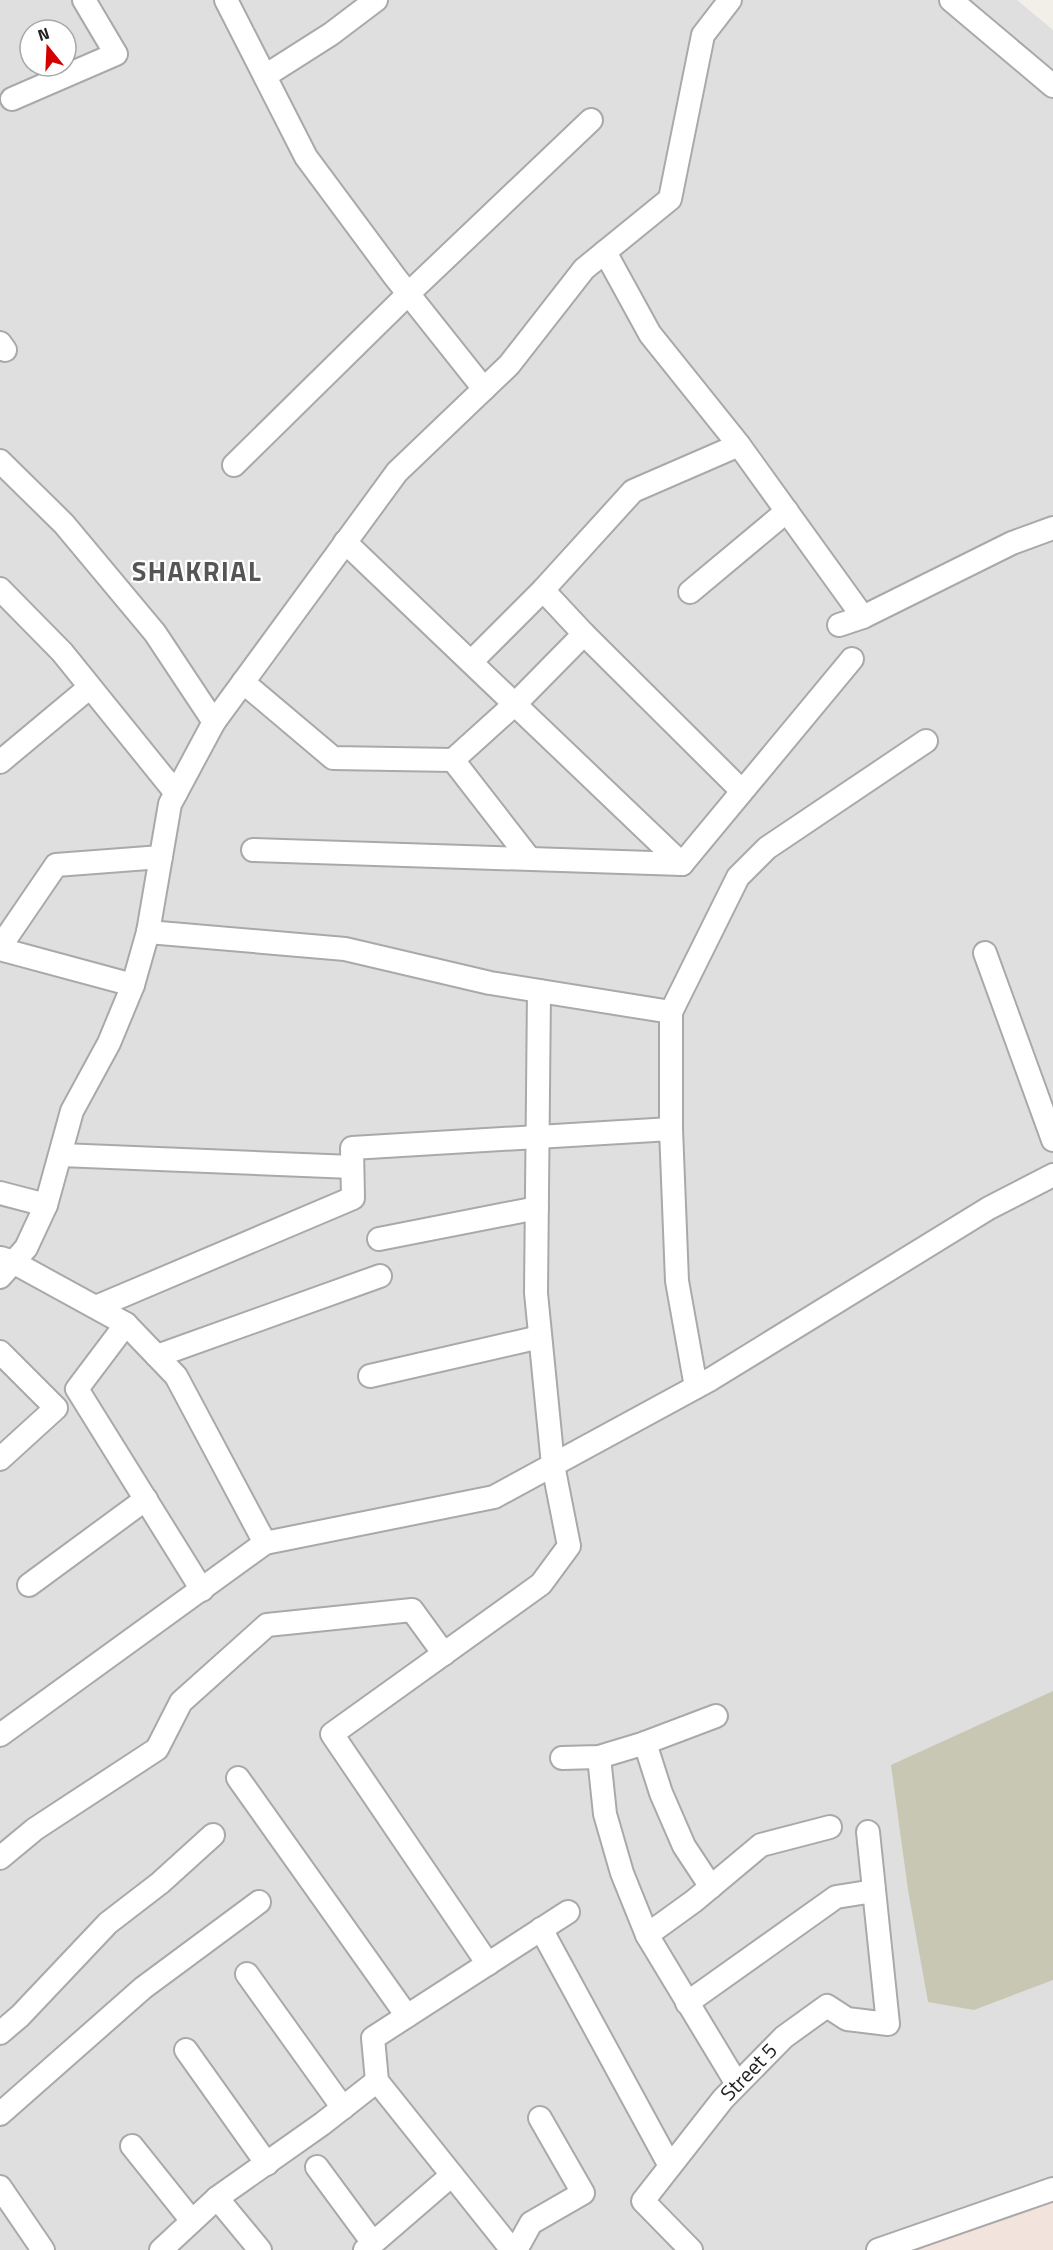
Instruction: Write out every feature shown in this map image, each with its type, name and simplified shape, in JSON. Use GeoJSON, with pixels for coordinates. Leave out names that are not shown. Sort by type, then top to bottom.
{"type":"FeatureCollection","features":[{"type":"Feature","properties":{"kind":"street"},"geometry":{"type":"LineString","coordinates":[[12,99],[116,54],[84,0]]}},
{"type":"Feature","properties":{"kind":"street"},"geometry":{"type":"LineString","coordinates":[[226,0],[306,158],[408,294],[484,389]]}},
{"type":"Feature","properties":{"kind":"street"},"geometry":{"type":"LineString","coordinates":[[265,76],[331,34],[376,0]]}},
{"type":"Feature","properties":{"kind":"street"},"geometry":{"type":"LineString","coordinates":[[265,1543],[176,1376],[126,1324],[96,1307],[4,1265],[26,1248],[46,1205],[72,1111],[109,1043],[133,985],[148,932],[170,804],[214,722],[397,472],[509,365],[584,269],[670,199],[703,34],[730,0]]}},
{"type":"Feature","properties":{"kind":"street"},"geometry":{"type":"LineString","coordinates":[[951,0],[1053,86]]}},
{"type":"Feature","properties":{"kind":"street"},"geometry":{"type":"LineString","coordinates":[[234,465],[408,294],[591,120]]}},
{"type":"Feature","properties":{"kind":"street"},"geometry":{"type":"LineString","coordinates":[[605,252],[650,334],[739,445],[863,617]]}},
{"type":"Feature","properties":{"kind":"street"},"geometry":{"type":"LineString","coordinates":[[471,662],[543,590],[633,491],[739,445]]}},
{"type":"Feature","properties":{"kind":"street"},"geometry":{"type":"LineString","coordinates":[[0,461],[64,524],[155,633],[214,722]]}},
{"type":"Feature","properties":{"kind":"street"},"geometry":{"type":"LineString","coordinates":[[690,592],[787,512]]}},
{"type":"Feature","properties":{"kind":"street"},"geometry":{"type":"LineString","coordinates":[[839,625],[863,617],[1012,543],[1053,528]]}},
{"type":"Feature","properties":{"kind":"street"},"geometry":{"type":"LineString","coordinates":[[345,543],[682,864]]}},
{"type":"Feature","properties":{"kind":"street"},"geometry":{"type":"LineString","coordinates":[[0,589],[62,652],[176,793]]}},
{"type":"Feature","properties":{"kind":"street"},"geometry":{"type":"LineString","coordinates":[[543,590],[584,634],[742,791]]}},
{"type":"Feature","properties":{"kind":"street"},"geometry":{"type":"LineString","coordinates":[[243,682],[333,758],[453,760],[515,704],[584,634]]}},
{"type":"Feature","properties":{"kind":"street"},"geometry":{"type":"LineString","coordinates":[[682,864],[852,659]]}},
{"type":"Feature","properties":{"kind":"street"},"geometry":{"type":"LineString","coordinates":[[0,762],[90,687]]}},
{"type":"Feature","properties":{"kind":"street"},"geometry":{"type":"LineString","coordinates":[[696,1387],[676,1281],[671,1129],[671,1012],[738,877],[767,848],[926,741]]}},
{"type":"Feature","properties":{"kind":"street"},"geometry":{"type":"LineString","coordinates":[[453,760],[529,858]]}},
{"type":"Feature","properties":{"kind":"street"},"geometry":{"type":"LineString","coordinates":[[253,850],[682,864]]}},
{"type":"Feature","properties":{"kind":"street"},"geometry":{"type":"LineString","coordinates":[[133,985],[0,948],[57,865],[161,857]]}},
{"type":"Feature","properties":{"kind":"street"},"geometry":{"type":"LineString","coordinates":[[148,932],[345,949],[490,983],[671,1012]]}},
{"type":"Feature","properties":{"kind":"street"},"geometry":{"type":"LineString","coordinates":[[985,953],[1053,1140]]}},
{"type":"Feature","properties":{"kind":"street"},"geometry":{"type":"LineString","coordinates":[[488,1964],[332,1734],[541,1584],[569,1546],[553,1465],[536,1293],[539,991]]}},
{"type":"Feature","properties":{"kind":"street"},"geometry":{"type":"LineString","coordinates":[[96,1307],[353,1198],[352,1148],[671,1129]]}},
{"type":"Feature","properties":{"kind":"street"},"geometry":{"type":"LineString","coordinates":[[61,1155],[352,1167]]}},
{"type":"Feature","properties":{"kind":"street"},"geometry":{"type":"LineString","coordinates":[[0,1735],[265,1543],[494,1497],[696,1387],[989,1208],[1053,1174]]}},
{"type":"Feature","properties":{"kind":"street"},"geometry":{"type":"LineString","coordinates":[[0,1193],[46,1205]]}},
{"type":"Feature","properties":{"kind":"street"},"geometry":{"type":"LineString","coordinates":[[379,1239],[537,1208]]}},
{"type":"Feature","properties":{"kind":"street"},"geometry":{"type":"LineString","coordinates":[[157,1356],[380,1276]]}},
{"type":"Feature","properties":{"kind":"street"},"geometry":{"type":"LineString","coordinates":[[126,1324],[77,1389],[202,1590]]}},
{"type":"Feature","properties":{"kind":"street"},"geometry":{"type":"LineString","coordinates":[[370,1376],[540,1337]]}},
{"type":"Feature","properties":{"kind":"street"},"geometry":{"type":"LineString","coordinates":[[0,1352],[56,1407],[0,1459]]}},
{"type":"Feature","properties":{"kind":"street"},"geometry":{"type":"LineString","coordinates":[[29,1585],[146,1499]]}},
{"type":"Feature","properties":{"kind":"street"},"geometry":{"type":"LineString","coordinates":[[0,1858],[35,1829],[157,1749],[181,1702],[267,1625],[412,1610],[444,1654]]}},
{"type":"Feature","properties":{"kind":"street"},"geometry":{"type":"LineString","coordinates":[[562,1758],[599,1757],[645,1743],[716,1716]]}},
{"type":"Feature","properties":{"kind":"street"},"geometry":{"type":"LineString","coordinates":[[645,1743],[660,1793],[684,1846],[711,1887]]}},
{"type":"Feature","properties":{"kind":"street"},"geometry":{"type":"LineString","coordinates":[[599,1757],[606,1814],[622,1873],[647,1935],[737,2084]]}},
{"type":"Feature","properties":{"kind":"street"},"geometry":{"type":"LineString","coordinates":[[238,1778],[406,2016]]}},
{"type":"Feature","properties":{"kind":"street"},"geometry":{"type":"LineString","coordinates":[[647,1935],[711,1887],[761,1845],[830,1827]]}},
{"type":"Feature","properties":{"kind":"street"},"geometry":{"type":"LineString","coordinates":[[687,2003],[836,1897],[874,1891],[868,1832]]}},
{"type":"Feature","properties":{"kind":"street"},"geometry":{"type":"LineString","coordinates":[[0,2033],[21,2016],[108,1923],[160,1883],[213,1835]]}},
{"type":"Feature","properties":{"kind":"street","name":"Street 5"},"geometry":{"type":"LineString","coordinates":[[691,2250],[643,2201],[723,2099],[784,2037],[827,2006],[847,2019],[888,2024],[874,1891]]}},
{"type":"Feature","properties":{"kind":"street"},"geometry":{"type":"LineString","coordinates":[[0,2114],[143,1988],[259,1902]]}},
{"type":"Feature","properties":{"kind":"street"},"geometry":{"type":"LineString","coordinates":[[540,2118],[583,2193],[531,2223],[514,2250],[377,2081],[373,2038],[568,1912]]}},
{"type":"Feature","properties":{"kind":"street"},"geometry":{"type":"LineString","coordinates":[[541,1929],[670,2166]]}},
{"type":"Feature","properties":{"kind":"street"},"geometry":{"type":"LineString","coordinates":[[247,1974],[344,2108]]}},
{"type":"Feature","properties":{"kind":"street"},"geometry":{"type":"LineString","coordinates":[[186,2050],[267,2164]]}},
{"type":"Feature","properties":{"kind":"street"},"geometry":{"type":"LineString","coordinates":[[161,2250],[217,2198],[344,2108],[377,2081]]}},
{"type":"Feature","properties":{"kind":"street"},"geometry":{"type":"LineString","coordinates":[[132,2146],[192,2222]]}},
{"type":"Feature","properties":{"kind":"street"},"geometry":{"type":"LineString","coordinates":[[317,2167],[369,2246],[452,2175]]}},
{"type":"Feature","properties":{"kind":"street"},"geometry":{"type":"LineString","coordinates":[[0,2187],[43,2250]]}},
{"type":"Feature","properties":{"kind":"street"},"geometry":{"type":"LineString","coordinates":[[878,2250],[1053,2189]]}},
{"type":"Feature","properties":{"kind":"street"},"geometry":{"type":"LineString","coordinates":[[217,2198],[260,2250]]}},
{"type":"Feature","properties":{"kind":"shaded area"},"geometry":{"type":"Polygon","coordinates":[[[0,0],[1017,0],[1053,30],[1053,2250],[0,2250],[0,0]]]}},
{"type":"Feature","properties":{"kind":"shaded area"},"geometry":{"type":"Polygon","coordinates":[[[1053,1691],[1053,1980],[974,2010],[928,2002],[908,1890],[891,1765],[1053,1691]]]}},
{"type":"Feature","properties":{"kind":"shaded area"},"geometry":{"type":"Polygon","coordinates":[[[1053,2191],[1053,2250],[877,2250],[1053,2191]]]}},
{"type":"Feature","properties":{"kind":"district","name":"SHAKRIAL"},"geometry":{"type":"Point","coordinates":[197,572]}}]}
